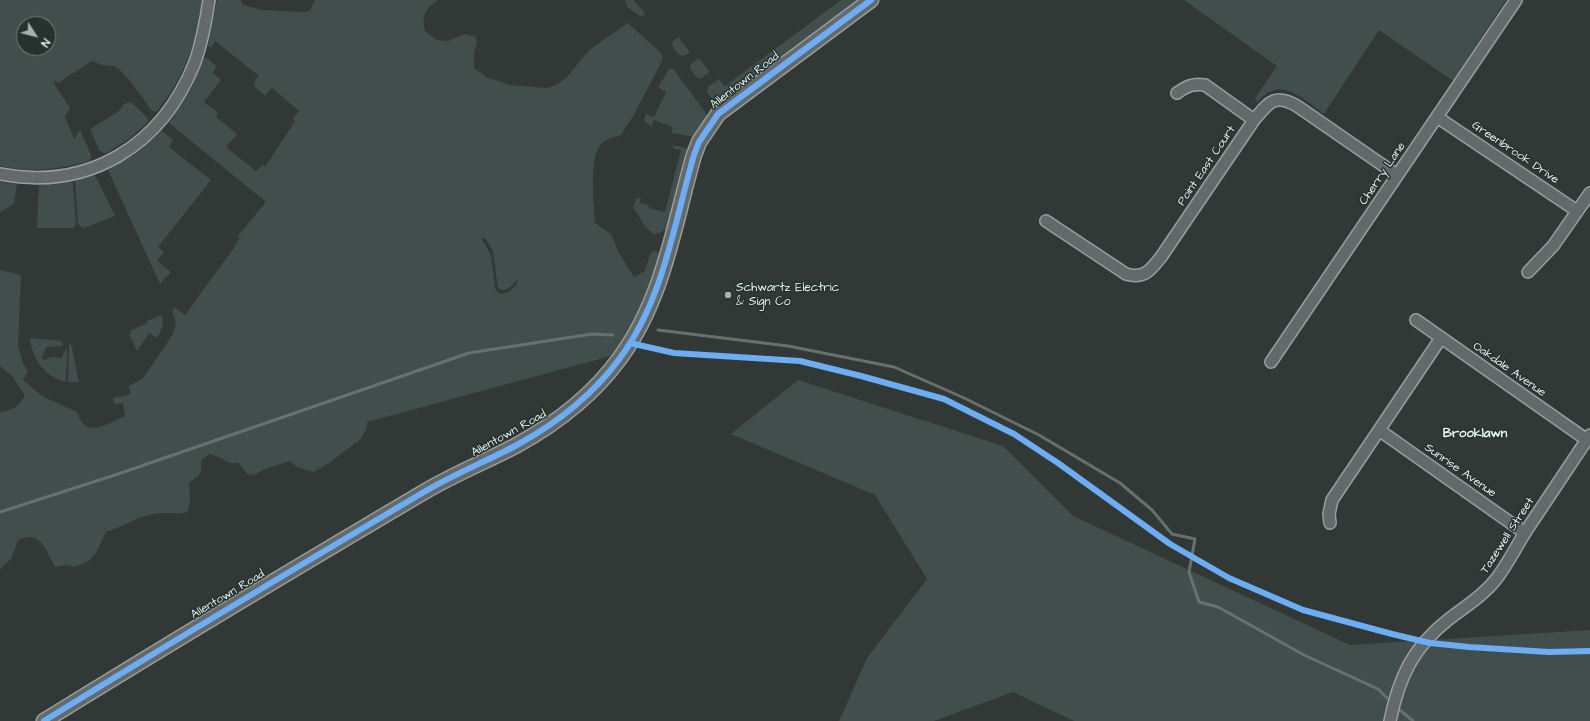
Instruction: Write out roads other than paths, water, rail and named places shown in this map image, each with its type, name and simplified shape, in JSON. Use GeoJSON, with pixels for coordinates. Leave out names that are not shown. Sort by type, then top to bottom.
{"type":"FeatureCollection","features":[{"type":"Feature","properties":{"kind":"street"},"geometry":{"type":"LineString","coordinates":[[0,174],[33,178],[55,177],[77,173],[88,170],[111,159],[141,140],[160,121],[185,84],[203,37],[209,0]]}},
{"type":"Feature","properties":{"kind":"street","name":"Allentown Road"},"geometry":{"type":"LineString","coordinates":[[44,721],[188,632],[438,484],[540,432],[579,403],[618,360],[630,343],[649,308],[662,275],[694,155],[700,142],[718,114],[871,0]]}},
{"type":"Feature","properties":{"kind":"street","name":"Cherry Lane"},"geometry":{"type":"LineString","coordinates":[[1271,362],[1516,0]]}},
{"type":"Feature","properties":{"kind":"street"},"geometry":{"type":"LineString","coordinates":[[1177,93],[1189,84],[1206,85],[1254,120]]}},
{"type":"Feature","properties":{"kind":"street","name":"Point East Court"},"geometry":{"type":"LineString","coordinates":[[1046,221],[1126,274],[1134,276],[1144,274],[1153,267],[1161,257],[1254,120],[1272,101],[1285,99],[1298,106],[1397,175]]}},
{"type":"Feature","properties":{"kind":"street","name":"Greenbrook Drive"},"geometry":{"type":"LineString","coordinates":[[1437,117],[1577,211]]}},
{"type":"Feature","properties":{"kind":"street"},"geometry":{"type":"LineString","coordinates":[[1528,272],[1553,246],[1590,193]]}},
{"type":"Feature","properties":{"kind":"street","name":"Oakdale Avenue"},"geometry":{"type":"LineString","coordinates":[[1416,320],[1588,438]]}},
{"type":"Feature","properties":{"kind":"street"},"geometry":{"type":"LineString","coordinates":[[1330,523],[1329,514],[1332,500],[1442,338]]}},
{"type":"Feature","properties":{"kind":"street","name":"Sunrise Avenue"},"geometry":{"type":"LineString","coordinates":[[1379,430],[1525,533]]}},
{"type":"Feature","properties":{"kind":"street","name":"Tazewell Street"},"geometry":{"type":"LineString","coordinates":[[1390,721],[1400,684],[1406,668],[1414,656],[1436,629],[1480,596],[1492,585],[1515,552],[1525,533],[1588,438]]}},
{"type":"Feature","properties":{"kind":"waterway"},"geometry":{"type":"LineString","coordinates":[[658,330],[788,346],[894,367],[962,397],[1039,435],[1120,483],[1152,510],[1172,534],[1195,539],[1189,572],[1199,602],[1218,607],[1304,655],[1378,689],[1387,698]]}},
{"type":"Feature","properties":{"kind":"waterway"},"geometry":{"type":"LineString","coordinates":[[0,512],[118,474],[469,353],[592,334],[613,335]]}},
{"type":"Feature","properties":{"kind":"waterway"},"geometry":{"type":"LineString","coordinates":[[1400,710],[1413,721]]}},
{"type":"Feature","properties":{"kind":"place","name":"Schwartz Electric & Sign Co"},"geometry":{"type":"Point","coordinates":[728,295]}},
{"type":"Feature","properties":{"kind":"district","name":"Brooklawn"},"geometry":{"type":"Point","coordinates":[1475,434]}}]}
